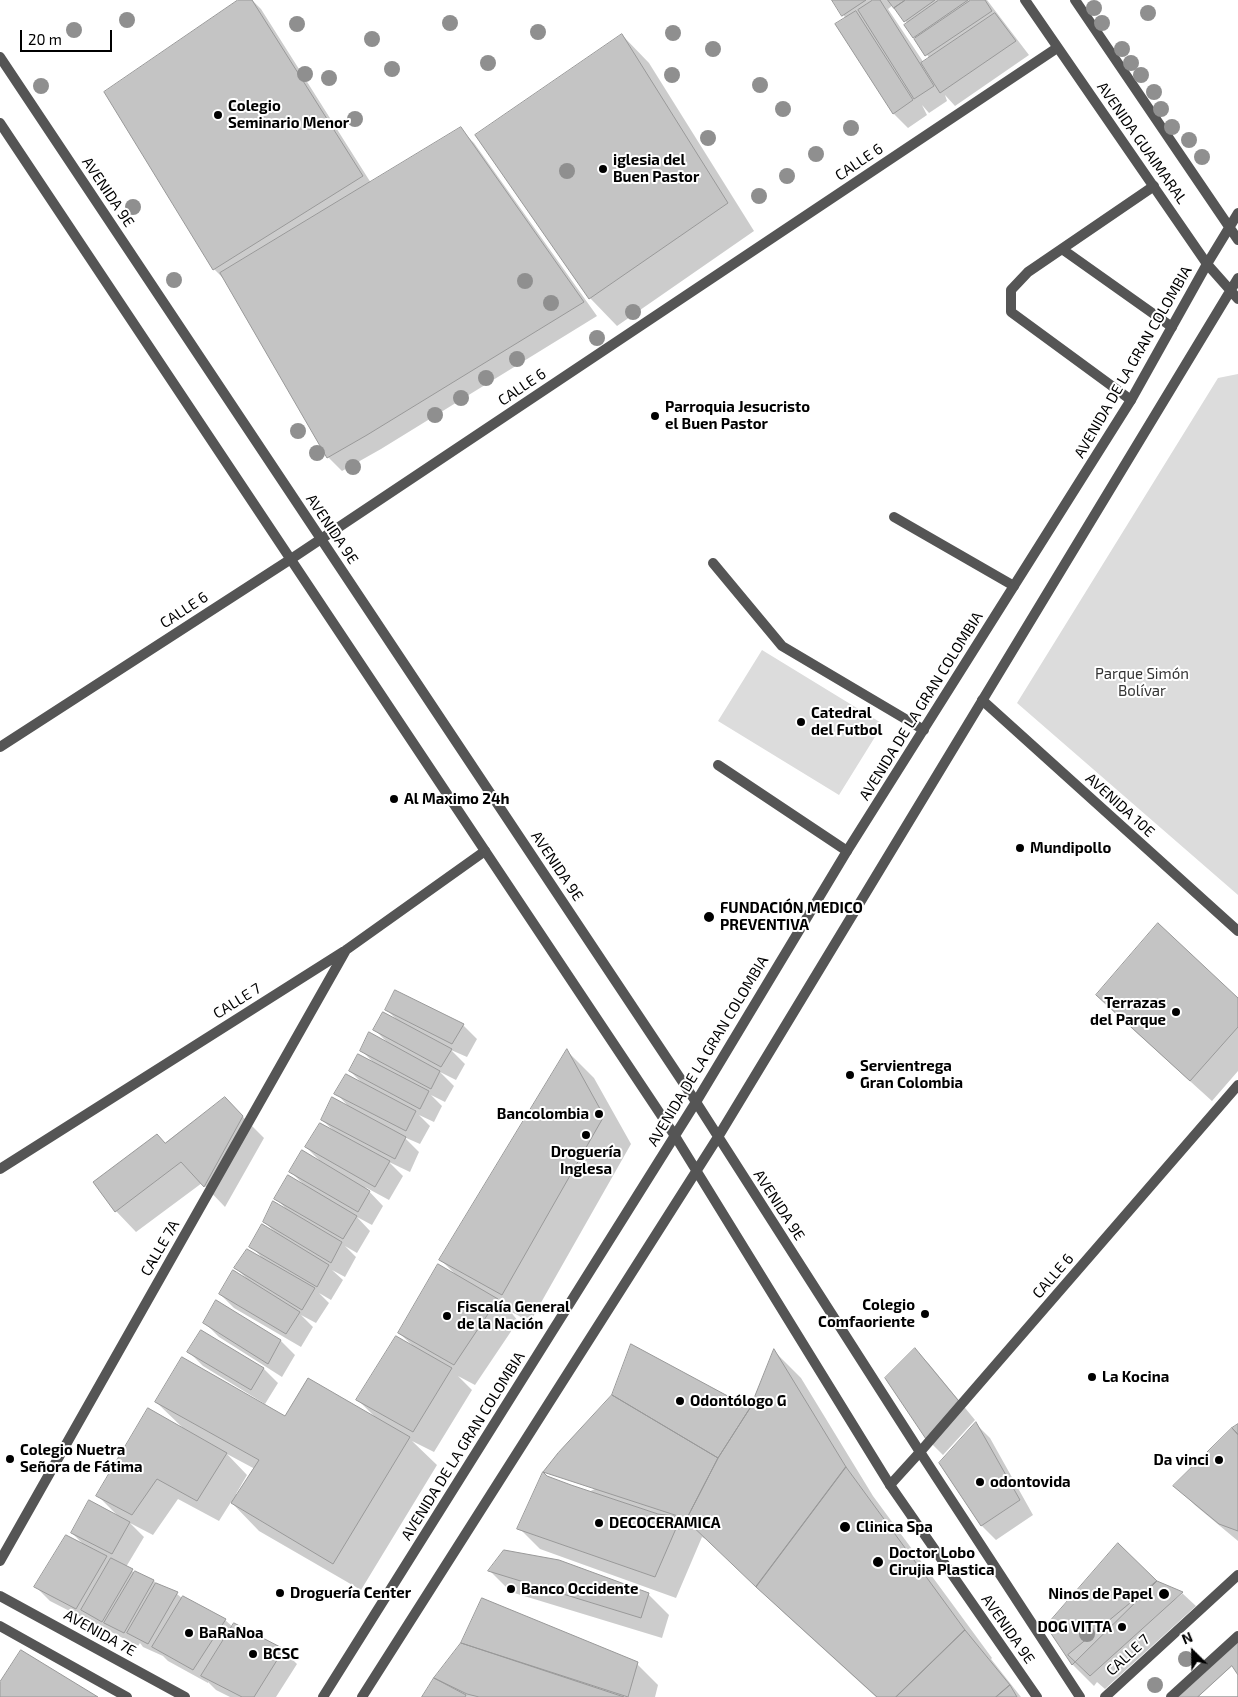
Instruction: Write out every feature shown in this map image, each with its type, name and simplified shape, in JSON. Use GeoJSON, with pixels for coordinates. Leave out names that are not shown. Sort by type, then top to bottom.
{"type":"FeatureCollection","features":[{"type":"Feature","properties":{"kind":"street","name":"AVENIDA GUAIMARAL"},"geometry":{"type":"LineString","coordinates":[[1024,0],[1207,264],[1238,299]]}},
{"type":"Feature","properties":{"kind":"street","name":"AVENIDA GUAIMARAL"},"geometry":{"type":"LineString","coordinates":[[1074,0],[1238,240]]}},
{"type":"Feature","properties":{"kind":"street","name":"CALLE 6"},"geometry":{"type":"LineString","coordinates":[[0,746],[291,560],[1057,48]]}},
{"type":"Feature","properties":{"kind":"street","name":"AVENIDA 9E"},"geometry":{"type":"LineString","coordinates":[[0,57],[696,1102],[920,1452],[1080,1697]]}},
{"type":"Feature","properties":{"kind":"street","name":"AVENIDA 9E"},"geometry":{"type":"LineString","coordinates":[[0,123],[675,1136],[890,1485],[1037,1697]]}},
{"type":"Feature","properties":{"kind":"street"},"geometry":{"type":"LineString","coordinates":[[1131,400],[1011,312],[1011,290],[1028,272],[1154,186]]}},
{"type":"Feature","properties":{"kind":"street","name":"AVENIDA DE LA GRAN COLOMBIA"},"geometry":{"type":"LineString","coordinates":[[323,1697],[675,1136],[847,851],[1131,400],[1228,227],[1238,213]]}},
{"type":"Feature","properties":{"kind":"street"},"geometry":{"type":"LineString","coordinates":[[1062,249],[1172,327]]}},
{"type":"Feature","properties":{"kind":"street"},"geometry":{"type":"LineString","coordinates":[[362,1697],[718,1137],[1238,278]]}},
{"type":"Feature","properties":{"kind":"street"},"geometry":{"type":"LineString","coordinates":[[894,517],[1014,586]]}},
{"type":"Feature","properties":{"kind":"street"},"geometry":{"type":"LineString","coordinates":[[713,563],[782,646],[924,730]]}},
{"type":"Feature","properties":{"kind":"street","name":"AVENIDA 10E"},"geometry":{"type":"LineString","coordinates":[[982,700],[1238,931]]}},
{"type":"Feature","properties":{"kind":"street"},"geometry":{"type":"LineString","coordinates":[[718,765],[847,851]]}},
{"type":"Feature","properties":{"kind":"street","name":"CALLE 7"},"geometry":{"type":"LineString","coordinates":[[0,1169],[346,950],[485,851]]}},
{"type":"Feature","properties":{"kind":"street","name":"CALLE 7A"},"geometry":{"type":"LineString","coordinates":[[0,1562],[346,950]]}},
{"type":"Feature","properties":{"kind":"street","name":"CALLE 6"},"geometry":{"type":"LineString","coordinates":[[890,1485],[1238,1085]]}},
{"type":"Feature","properties":{"kind":"street","name":"CALLE 7"},"geometry":{"type":"LineString","coordinates":[[1105,1697],[1238,1575]]}},
{"type":"Feature","properties":{"kind":"street","name":"AVENIDA 7E"},"geometry":{"type":"LineString","coordinates":[[0,1596],[185,1697]]}},
{"type":"Feature","properties":{"kind":"street"},"geometry":{"type":"LineString","coordinates":[[0,1626],[127,1697]]}},
{"type":"Feature","properties":{"kind":"street"},"geometry":{"type":"LineString","coordinates":[[1171,1697],[1238,1636]]}},
{"type":"Feature","properties":{"kind":"green space","name":"Parque Simón Bolívar"},"geometry":{"type":"Polygon","coordinates":[[[1238,374],[1238,895],[1017,703],[1218,378],[1238,374]]]}},
{"type":"Feature","properties":{"kind":"green space","name":"Catedral del Futbol"},"geometry":{"type":"Polygon","coordinates":[[[762,650],[883,724],[839,795],[718,721],[762,650]]]}},
{"type":"Feature","properties":{"kind":"building"},"geometry":{"type":"Polygon","coordinates":[[[238,0],[252,0],[363,176],[213,270],[104,92],[238,0]]]}},
{"type":"Feature","properties":{"kind":"building"},"geometry":{"type":"Polygon","coordinates":[[[832,0],[866,0],[842,16],[832,0]]]}},
{"type":"Feature","properties":{"kind":"building"},"geometry":{"type":"Polygon","coordinates":[[[873,0],[880,0],[934,86],[914,99],[858,10],[873,0]]]}},
{"type":"Feature","properties":{"kind":"building"},"geometry":{"type":"Polygon","coordinates":[[[888,0],[905,0],[894,8],[888,0]]]}},
{"type":"Feature","properties":{"kind":"building"},"geometry":{"type":"Polygon","coordinates":[[[906,0],[935,0],[904,22],[894,8],[906,0]]]}},
{"type":"Feature","properties":{"kind":"building"},"geometry":{"type":"Polygon","coordinates":[[[939,0],[968,0],[913,38],[904,25],[939,0]]]}},
{"type":"Feature","properties":{"kind":"building"},"geometry":{"type":"Polygon","coordinates":[[[971,0],[985,0],[992,11],[925,56],[914,39],[971,0]]]}},
{"type":"Feature","properties":{"kind":"building"},"geometry":{"type":"Polygon","coordinates":[[[856,11],[913,100],[893,114],[835,24],[856,11]]]}},
{"type":"Feature","properties":{"kind":"building"},"geometry":{"type":"Polygon","coordinates":[[[995,13],[1016,41],[940,93],[921,63],[995,13]]]}},
{"type":"Feature","properties":{"kind":"building","name":"iglesia del Buen Pastor"},"geometry":{"type":"Polygon","coordinates":[[[622,34],[728,203],[589,299],[475,135],[622,34]]]}},
{"type":"Feature","properties":{"kind":"building"},"geometry":{"type":"Polygon","coordinates":[[[461,127],[584,302],[327,458],[220,273],[461,127]]]}},
{"type":"Feature","properties":{"kind":"building","name":"Terrazas del Parque"},"geometry":{"type":"Polygon","coordinates":[[[1158,923],[1238,998],[1238,1027],[1190,1081],[1096,995],[1158,923]]]}},
{"type":"Feature","properties":{"kind":"building"},"geometry":{"type":"Polygon","coordinates":[[[395,990],[464,1024],[452,1044],[385,1010],[395,990]]]}},
{"type":"Feature","properties":{"kind":"building"},"geometry":{"type":"Polygon","coordinates":[[[383,1012],[452,1049],[441,1067],[373,1030],[383,1012]]]}},
{"type":"Feature","properties":{"kind":"building"},"geometry":{"type":"Polygon","coordinates":[[[369,1032],[440,1071],[431,1089],[360,1051],[369,1032]]]}},
{"type":"Feature","properties":{"kind":"building"},"geometry":{"type":"Polygon","coordinates":[[[567,1049],[604,1116],[502,1295],[439,1260],[567,1049]]]}},
{"type":"Feature","properties":{"kind":"building"},"geometry":{"type":"Polygon","coordinates":[[[358,1054],[429,1091],[420,1109],[349,1071],[358,1054]]]}},
{"type":"Feature","properties":{"kind":"building"},"geometry":{"type":"Polygon","coordinates":[[[346,1074],[416,1111],[406,1131],[334,1094],[346,1074]]]}},
{"type":"Feature","properties":{"kind":"building"},"geometry":{"type":"Polygon","coordinates":[[[225,1097],[243,1116],[204,1187],[181,1162],[115,1212],[93,1182],[157,1134],[165,1143],[225,1097]]]}},
{"type":"Feature","properties":{"kind":"building"},"geometry":{"type":"Polygon","coordinates":[[[332,1097],[406,1137],[395,1159],[321,1120],[332,1097]]]}},
{"type":"Feature","properties":{"kind":"building"},"geometry":{"type":"Polygon","coordinates":[[[320,1123],[390,1161],[375,1187],[305,1147],[320,1123]]]}},
{"type":"Feature","properties":{"kind":"building"},"geometry":{"type":"Polygon","coordinates":[[[302,1150],[370,1191],[358,1212],[289,1172],[302,1150]]]}},
{"type":"Feature","properties":{"kind":"building"},"geometry":{"type":"Polygon","coordinates":[[[288,1175],[357,1216],[343,1239],[274,1199],[288,1175]]]}},
{"type":"Feature","properties":{"kind":"building"},"geometry":{"type":"Polygon","coordinates":[[[273,1201],[342,1242],[331,1263],[263,1222],[273,1201]]]}},
{"type":"Feature","properties":{"kind":"building"},"geometry":{"type":"Polygon","coordinates":[[[262,1224],[329,1265],[317,1287],[249,1247],[262,1224]]]}},
{"type":"Feature","properties":{"kind":"building"},"geometry":{"type":"Polygon","coordinates":[[[247,1249],[315,1288],[302,1310],[234,1268],[247,1249]]]}},
{"type":"Feature","properties":{"kind":"building","name":"Fiscalía General de la Nación"},"geometry":{"type":"Polygon","coordinates":[[[438,1264],[498,1299],[454,1365],[398,1333],[438,1264]]]}},
{"type":"Feature","properties":{"kind":"building"},"geometry":{"type":"Polygon","coordinates":[[[233,1270],[300,1312],[286,1334],[219,1294],[233,1270]]]}},
{"type":"Feature","properties":{"kind":"building"},"geometry":{"type":"Polygon","coordinates":[[[216,1300],[281,1340],[268,1364],[203,1323],[216,1300]]]}},
{"type":"Feature","properties":{"kind":"building"},"geometry":{"type":"Polygon","coordinates":[[[201,1330],[264,1368],[251,1390],[187,1352],[201,1330]]]}},
{"type":"Feature","properties":{"kind":"building"},"geometry":{"type":"Polygon","coordinates":[[[396,1336],[452,1368],[413,1432],[356,1400],[396,1336]]]}},
{"type":"Feature","properties":{"kind":"building","name":"Odontólogo G"},"geometry":{"type":"Polygon","coordinates":[[[631,1344],[750,1408],[718,1458],[612,1395],[631,1344]]]}},
{"type":"Feature","properties":{"kind":"building"},"geometry":{"type":"Polygon","coordinates":[[[915,1348],[962,1405],[928,1442],[885,1378],[915,1348]]]}},
{"type":"Feature","properties":{"kind":"building"},"geometry":{"type":"Polygon","coordinates":[[[774,1349],[846,1467],[756,1587],[686,1520],[718,1458],[750,1408],[774,1349]]]}},
{"type":"Feature","properties":{"kind":"building"},"geometry":{"type":"Polygon","coordinates":[[[182,1357],[285,1416],[308,1378],[410,1437],[333,1564],[231,1503],[259,1460],[155,1402],[182,1357]]]}},
{"type":"Feature","properties":{"kind":"building"},"geometry":{"type":"Polygon","coordinates":[[[612,1395],[718,1458],[686,1520],[681,1517],[658,1514],[571,1485],[547,1476],[543,1472],[558,1453],[612,1395]]]}},
{"type":"Feature","properties":{"kind":"building"},"geometry":{"type":"Polygon","coordinates":[[[148,1408],[227,1453],[197,1501],[157,1479],[132,1515],[96,1496],[148,1408]]]}},
{"type":"Feature","properties":{"kind":"building","name":"odontovida"},"geometry":{"type":"Polygon","coordinates":[[[976,1422],[1020,1500],[981,1526],[939,1463],[976,1422]]]}},
{"type":"Feature","properties":{"kind":"building"},"geometry":{"type":"Polygon","coordinates":[[[1238,1424],[1238,1434],[1232,1428],[1238,1424]]]}},
{"type":"Feature","properties":{"kind":"building","name":"Da vinci"},"geometry":{"type":"Polygon","coordinates":[[[1232,1428],[1238,1435],[1238,1531],[1219,1524],[1173,1486],[1232,1428]]]}},
{"type":"Feature","properties":{"kind":"building","name":"Clinica Spa"},"geometry":{"type":"Polygon","coordinates":[[[846,1467],[965,1630],[896,1697],[877,1697],[756,1587],[846,1467]]]}},
{"type":"Feature","properties":{"kind":"building","name":"DECOCERAMICA"},"geometry":{"type":"Polygon","coordinates":[[[543,1472],[681,1517],[655,1577],[517,1529],[543,1472]]]}},
{"type":"Feature","properties":{"kind":"building"},"geometry":{"type":"Polygon","coordinates":[[[89,1500],[130,1522],[112,1554],[71,1533],[89,1500]]]}},
{"type":"Feature","properties":{"kind":"building"},"geometry":{"type":"Polygon","coordinates":[[[66,1535],[107,1556],[76,1609],[34,1587],[66,1535]]]}},
{"type":"Feature","properties":{"kind":"building"},"geometry":{"type":"Polygon","coordinates":[[[1118,1543],[1157,1581],[1072,1665],[1046,1626],[1118,1543]]]}},
{"type":"Feature","properties":{"kind":"building"},"geometry":{"type":"Polygon","coordinates":[[[504,1550],[559,1560],[649,1593],[641,1618],[488,1571],[504,1550]]]}},
{"type":"Feature","properties":{"kind":"building"},"geometry":{"type":"Polygon","coordinates":[[[111,1558],[133,1569],[102,1622],[81,1610],[111,1558]]]}},
{"type":"Feature","properties":{"kind":"building"},"geometry":{"type":"Polygon","coordinates":[[[135,1571],[154,1580],[124,1633],[104,1623],[135,1571]]]}},
{"type":"Feature","properties":{"kind":"building","name":"DOG VITTA"},"geometry":{"type":"Polygon","coordinates":[[[1157,1581],[1183,1592],[1090,1676],[1068,1655],[1157,1581]]]}},
{"type":"Feature","properties":{"kind":"building"},"geometry":{"type":"Polygon","coordinates":[[[156,1583],[178,1592],[148,1644],[127,1633],[156,1583]]]}},
{"type":"Feature","properties":{"kind":"building","name":"BaRaNoa"},"geometry":{"type":"Polygon","coordinates":[[[183,1596],[226,1619],[193,1670],[152,1647],[183,1596]]]}},
{"type":"Feature","properties":{"kind":"building"},"geometry":{"type":"Polygon","coordinates":[[[482,1598],[638,1662],[628,1697],[461,1643],[482,1598]]]}},
{"type":"Feature","properties":{"kind":"building"},"geometry":{"type":"Polygon","coordinates":[[[234,1623],[284,1649],[254,1697],[242,1697],[201,1676],[234,1623]]]}},
{"type":"Feature","properties":{"kind":"building"},"geometry":{"type":"Polygon","coordinates":[[[965,1630],[1010,1685],[996,1697],[896,1697],[965,1630]]]}},
{"type":"Feature","properties":{"kind":"building"},"geometry":{"type":"Polygon","coordinates":[[[1238,1642],[1238,1697],[1172,1697],[1238,1642]]]}},
{"type":"Feature","properties":{"kind":"building"},"geometry":{"type":"Polygon","coordinates":[[[461,1643],[624,1697],[479,1697],[467,1694],[434,1678],[461,1643]]]}},
{"type":"Feature","properties":{"kind":"building"},"geometry":{"type":"Polygon","coordinates":[[[21,1650],[98,1697],[0,1697],[0,1682],[21,1650]]]}},
{"type":"Feature","properties":{"kind":"building"},"geometry":{"type":"Polygon","coordinates":[[[1232,1666],[1238,1675],[1238,1697],[1198,1697],[1232,1666]]]}},
{"type":"Feature","properties":{"kind":"building"},"geometry":{"type":"Polygon","coordinates":[[[434,1678],[466,1695],[465,1697],[422,1697],[434,1678]]]}},
{"type":"Feature","properties":{"kind":"building"},"geometry":{"type":"Polygon","coordinates":[[[1010,1685],[1017,1697],[996,1697],[1010,1685]]]}},
{"type":"Feature","properties":{"kind":"place","name":"Colegio Seminario Menor"},"geometry":{"type":"Point","coordinates":[218,115]}},
{"type":"Feature","properties":{"kind":"place","name":"iglesia del Buen Pastor"},"geometry":{"type":"Point","coordinates":[603,169]}},
{"type":"Feature","properties":{"kind":"place","name":"Parroquia Jesucristo el Buen Pastor"},"geometry":{"type":"Point","coordinates":[655,416]}},
{"type":"Feature","properties":{"kind":"place","name":"Catedral del Futbol"},"geometry":{"type":"Point","coordinates":[801,722]}},
{"type":"Feature","properties":{"kind":"place","name":"Al Maximo 24h"},"geometry":{"type":"Point","coordinates":[394,799]}},
{"type":"Feature","properties":{"kind":"place","name":"Mundipollo"},"geometry":{"type":"Point","coordinates":[1020,848]}},
{"type":"Feature","properties":{"kind":"place","name":"FUNDACIÓN MEDICO PREVENTIVA"},"geometry":{"type":"Point","coordinates":[709,917]}},
{"type":"Feature","properties":{"kind":"place","name":"Terrazas del Parque"},"geometry":{"type":"Point","coordinates":[1176,1012]}},
{"type":"Feature","properties":{"kind":"place","name":"Servientrega Gran Colombia"},"geometry":{"type":"Point","coordinates":[850,1075]}},
{"type":"Feature","properties":{"kind":"place","name":"Bancolombia"},"geometry":{"type":"Point","coordinates":[599,1114]}},
{"type":"Feature","properties":{"kind":"place","name":"Droguería Inglesa"},"geometry":{"type":"Point","coordinates":[586,1135]}},
{"type":"Feature","properties":{"kind":"place","name":"Colegio Comfaoriente"},"geometry":{"type":"Point","coordinates":[925,1314]}},
{"type":"Feature","properties":{"kind":"place","name":"Fiscalía General de la Nación"},"geometry":{"type":"Point","coordinates":[447,1316]}},
{"type":"Feature","properties":{"kind":"place","name":"La Kocina"},"geometry":{"type":"Point","coordinates":[1092,1377]}},
{"type":"Feature","properties":{"kind":"place","name":"Odontólogo G"},"geometry":{"type":"Point","coordinates":[680,1401]}},
{"type":"Feature","properties":{"kind":"place","name":"Colegio Nuetra Señora de Fátima"},"geometry":{"type":"Point","coordinates":[10,1459]}},
{"type":"Feature","properties":{"kind":"place","name":"Da vinci"},"geometry":{"type":"Point","coordinates":[1219,1460]}},
{"type":"Feature","properties":{"kind":"place","name":"odontovida"},"geometry":{"type":"Point","coordinates":[980,1482]}},
{"type":"Feature","properties":{"kind":"place","name":"DECOCERAMICA"},"geometry":{"type":"Point","coordinates":[599,1523]}},
{"type":"Feature","properties":{"kind":"place","name":"Clinica Spa"},"geometry":{"type":"Point","coordinates":[845,1527]}},
{"type":"Feature","properties":{"kind":"place","name":"Doctor Lobo Cirujia Plastica"},"geometry":{"type":"Point","coordinates":[878,1562]}},
{"type":"Feature","properties":{"kind":"place","name":"Banco Occidente"},"geometry":{"type":"Point","coordinates":[511,1589]}},
{"type":"Feature","properties":{"kind":"place","name":"Droguería Center"},"geometry":{"type":"Point","coordinates":[280,1593]}},
{"type":"Feature","properties":{"kind":"place","name":"Ninos de Papel"},"geometry":{"type":"Point","coordinates":[1164,1594]}},
{"type":"Feature","properties":{"kind":"place","name":"DOG VITTA"},"geometry":{"type":"Point","coordinates":[1122,1627]}},
{"type":"Feature","properties":{"kind":"place","name":"BaRaNoa"},"geometry":{"type":"Point","coordinates":[189,1633]}},
{"type":"Feature","properties":{"kind":"place","name":"BCSC"},"geometry":{"type":"Point","coordinates":[253,1654]}}]}
